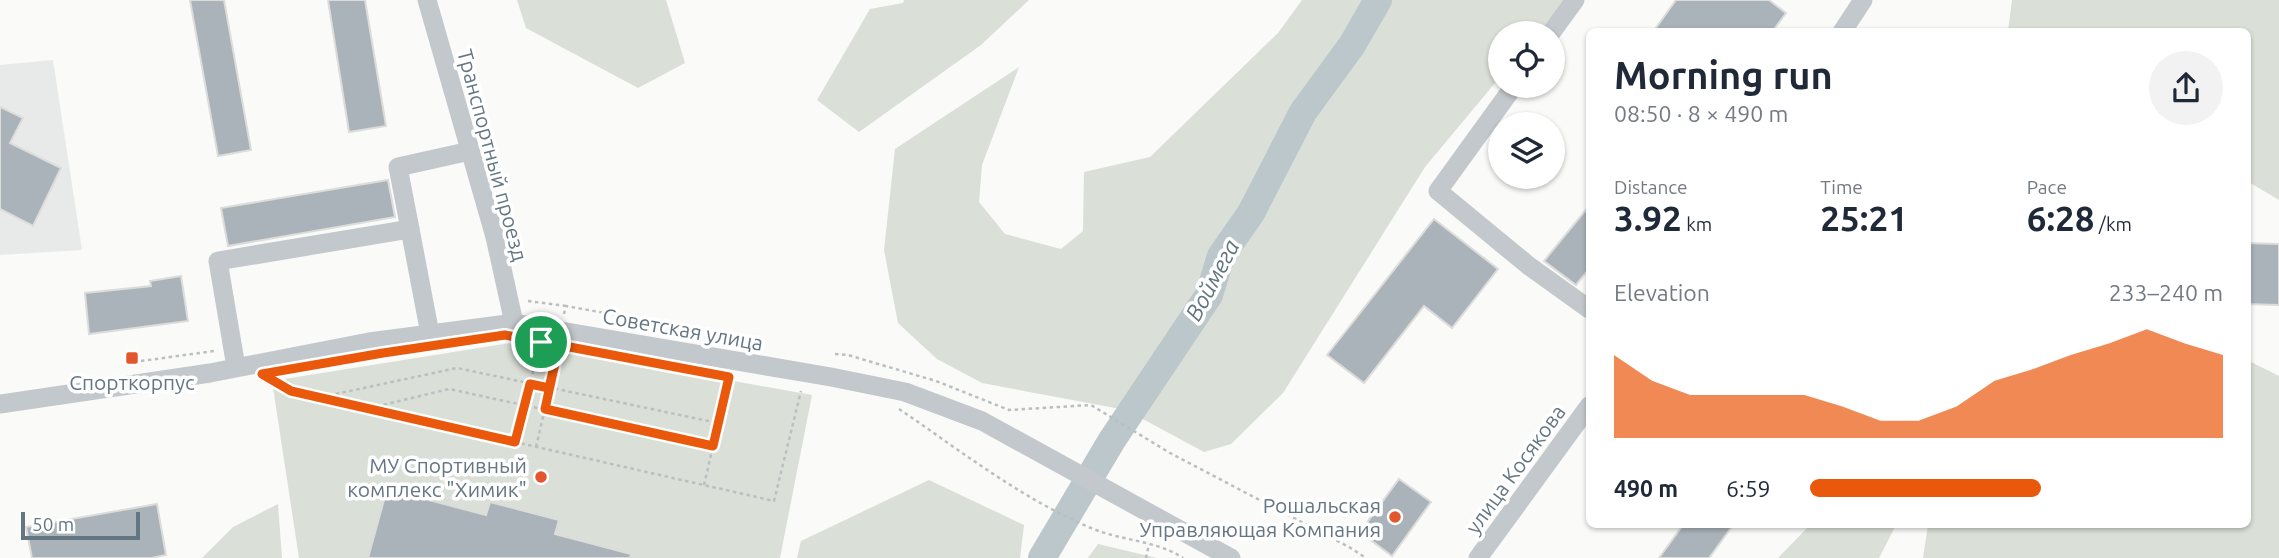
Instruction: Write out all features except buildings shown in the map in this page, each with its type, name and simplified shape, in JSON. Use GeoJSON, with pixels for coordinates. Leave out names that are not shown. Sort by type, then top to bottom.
{"type":"FeatureCollection","features":[{"type":"Feature","properties":{"kind":"street","name":"Транспортный проезд"},"geometry":{"type":"LineString","coordinates":[[427,0],[495,237],[514,323]]}},
{"type":"Feature","properties":{"kind":"street"},"geometry":{"type":"LineString","coordinates":[[1561,21],[1576,0]]}},
{"type":"Feature","properties":{"kind":"street"},"geometry":{"type":"LineString","coordinates":[[1845,28],[1863,0]]}},
{"type":"Feature","properties":{"kind":"street"},"geometry":{"type":"LineString","coordinates":[[1505,98],[1438,191],[1529,266],[1586,307]]}},
{"type":"Feature","properties":{"kind":"street"},"geometry":{"type":"LineString","coordinates":[[430,334],[398,167],[470,151]]}},
{"type":"Feature","properties":{"kind":"street"},"geometry":{"type":"LineString","coordinates":[[236,368],[219,261],[410,229]]}},
{"type":"Feature","properties":{"kind":"street","name":"Советская улица"},"geometry":{"type":"LineString","coordinates":[[0,404],[236,368],[369,342],[514,323],[905,392],[982,421],[1231,558]]}},
{"type":"Feature","properties":{"kind":"street","name":"улица Косякова"},"geometry":{"type":"LineString","coordinates":[[1478,558],[1586,410]]}},
{"type":"Feature","properties":{"kind":"path"},"geometry":{"type":"LineString","coordinates":[[508,298],[566,306]]}},
{"type":"Feature","properties":{"kind":"path"},"geometry":{"type":"LineString","coordinates":[[515,442],[541,342],[548,343]]}},
{"type":"Feature","properties":{"kind":"path"},"geometry":{"type":"LineString","coordinates":[[536,447],[559,345],[555,345]]}},
{"type":"Feature","properties":{"kind":"path"},"geometry":{"type":"LineString","coordinates":[[835,354],[848,355],[936,381],[1009,410],[1091,405],[1170,453],[1366,558]]}},
{"type":"Feature","properties":{"kind":"path"},"geometry":{"type":"LineString","coordinates":[[318,397],[457,368],[718,424]]}},
{"type":"Feature","properties":{"kind":"path"},"geometry":{"type":"LineString","coordinates":[[262,374],[291,391],[774,500],[802,391]]}},
{"type":"Feature","properties":{"kind":"path"},"geometry":{"type":"LineString","coordinates":[[704,485],[729,377]]}},
{"type":"Feature","properties":{"kind":"path"},"geometry":{"type":"LineString","coordinates":[[367,408],[449,389],[713,446]]}},
{"type":"Feature","properties":{"kind":"path"},"geometry":{"type":"LineString","coordinates":[[898,409],[1041,504],[1094,530],[1170,549],[1183,558]]}},
{"type":"Feature","properties":{"kind":"path"},"geometry":{"type":"LineString","coordinates":[[1146,558],[1149,544]]}},
{"type":"Feature","properties":{"kind":"shaded area"},"geometry":{"type":"Polygon","coordinates":[[[517,0],[666,0],[685,63],[638,88],[526,28],[517,0]]]}},
{"type":"Feature","properties":{"kind":"shaded area"},"geometry":{"type":"Polygon","coordinates":[[[904,0],[1029,0],[981,45],[859,132],[817,100],[870,9],[903,3],[904,0]]]}},
{"type":"Feature","properties":{"kind":"shaded area"},"geometry":{"type":"Polygon","coordinates":[[[1302,0],[1578,0],[1554,21],[1488,21],[1488,91],[1425,167],[1283,393],[1231,444],[1204,452],[1126,410],[982,383],[937,359],[898,323],[884,250],[895,149],[1019,67],[982,165],[979,202],[1005,234],[1061,249],[1083,231],[1084,172],[1150,157],[1278,33],[1302,0]]]}},
{"type":"Feature","properties":{"kind":"shaded area"},"geometry":{"type":"Polygon","coordinates":[[[2012,0],[2279,0],[2279,200],[2251,183],[2251,28],[2008,28],[2012,0]]]}},
{"type":"Feature","properties":{"kind":"shaded area"},"geometry":{"type":"Polygon","coordinates":[[[53,60],[82,250],[0,255],[0,65],[53,60]]]}},
{"type":"Feature","properties":{"kind":"shaded area","name":"МУ Спортивный комплекс \"Химик\""},"geometry":{"type":"Polygon","coordinates":[[[517,342],[812,395],[780,558],[299,558],[272,381],[517,342]]]}},
{"type":"Feature","properties":{"kind":"shaded area"},"geometry":{"type":"Polygon","coordinates":[[[2251,362],[2279,376],[2279,558],[1923,558],[1928,528],[2251,528],[2251,362]]]}},
{"type":"Feature","properties":{"kind":"shaded area"},"geometry":{"type":"Polygon","coordinates":[[[929,480],[1024,525],[1020,558],[797,558],[801,541],[929,480]]]}},
{"type":"Feature","properties":{"kind":"shaded area"},"geometry":{"type":"Polygon","coordinates":[[[278,504],[282,558],[202,558],[233,527],[278,504]]]}},
{"type":"Feature","properties":{"kind":"shaded area"},"geometry":{"type":"Polygon","coordinates":[[[1807,528],[1894,528],[1879,558],[1778,558],[1807,528]]]}},
{"type":"Feature","properties":{"kind":"shaded area"},"geometry":{"type":"Polygon","coordinates":[[[1098,544],[1157,558],[1088,558],[1098,544]]]}},
{"type":"Feature","properties":{"kind":"waterway","name":"Воймега"},"geometry":{"type":"LineString","coordinates":[[1042,558],[1112,440],[1209,295],[1221,256],[1251,213],[1303,112],[1352,45],[1378,0]]}},
{"type":"Feature","properties":{"kind":"place","name":"Спорткорпус"},"geometry":{"type":"Point","coordinates":[132,358]}},
{"type":"Feature","properties":{"kind":"place","name":"МУ Спортивный комплекс \"Химик\""},"geometry":{"type":"Point","coordinates":[541,477]}},
{"type":"Feature","properties":{"kind":"place","name":"Рошальская Управляющая Компания"},"geometry":{"type":"Point","coordinates":[1395,517]}},
{"type":"Feature","properties":{"kind":"route"},"geometry":{"type":"LineString","coordinates":[[541,342],[505,335],[262,374],[291,391],[515,442],[530,384],[549,388],[559,345],[729,377],[713,446],[545,409],[559,345],[541,342]]}}]}
